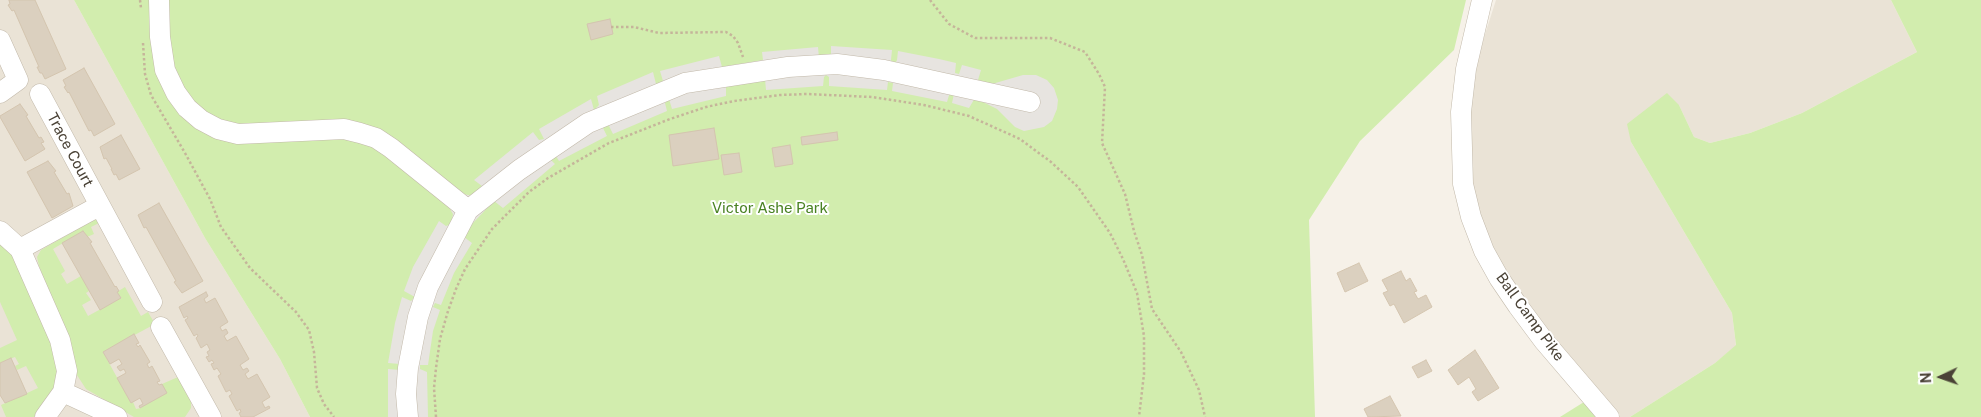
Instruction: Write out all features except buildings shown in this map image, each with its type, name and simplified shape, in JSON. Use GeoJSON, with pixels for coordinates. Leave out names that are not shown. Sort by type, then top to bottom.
{"type":"FeatureCollection","features":[{"type":"Feature","properties":{"kind":"street"},"geometry":{"type":"LineString","coordinates":[[159,0],[160,36],[166,70],[176,93],[187,108],[201,120],[218,129],[238,134],[344,129],[360,132],[376,138],[391,148],[468,210]]}},
{"type":"Feature","properties":{"kind":"street","name":"Ball Camp Pike"},"geometry":{"type":"LineString","coordinates":[[1482,0],[1466,69],[1461,112],[1464,184],[1471,217],[1484,250],[1499,278],[1518,306],[1544,341],[1609,417]]}},
{"type":"Feature","properties":{"kind":"street"},"geometry":{"type":"LineString","coordinates":[[0,40],[18,80],[0,93]]}},
{"type":"Feature","properties":{"kind":"street"},"geometry":{"type":"LineString","coordinates":[[408,417],[406,394],[408,368],[418,317],[428,287],[468,210],[519,170],[588,123],[685,83],[788,67],[837,64],[884,70],[1030,102]]}},
{"type":"Feature","properties":{"kind":"street","name":"Trace Court"},"geometry":{"type":"LineString","coordinates":[[40,94],[152,302]]}},
{"type":"Feature","properties":{"kind":"street","name":"Trace Court"},"geometry":{"type":"LineString","coordinates":[[20,249],[99,206]]}},
{"type":"Feature","properties":{"kind":"street"},"geometry":{"type":"LineString","coordinates":[[0,231],[20,249],[60,340],[67,371],[63,392],[45,417]]}},
{"type":"Feature","properties":{"kind":"street"},"geometry":{"type":"LineString","coordinates":[[161,327],[211,417]]}},
{"type":"Feature","properties":{"kind":"street"},"geometry":{"type":"LineString","coordinates":[[63,392],[116,417]]}},
{"type":"Feature","properties":{"kind":"path"},"geometry":{"type":"LineString","coordinates":[[140,0],[141,13]]}},
{"type":"Feature","properties":{"kind":"path"},"geometry":{"type":"LineString","coordinates":[[930,0],[949,24],[975,38],[1050,38],[1085,52],[1105,87],[1102,143],[1125,194],[1142,255],[1152,309],[1181,352],[1199,390],[1205,417]]}},
{"type":"Feature","properties":{"kind":"path"},"geometry":{"type":"LineString","coordinates":[[612,27],[634,27],[659,33],[726,32],[733,36],[738,43],[746,73]]}},
{"type":"Feature","properties":{"kind":"path"},"geometry":{"type":"LineString","coordinates":[[143,40],[144,74],[151,95],[210,199],[221,227],[250,268],[296,312],[309,330],[314,352],[317,388],[324,404],[334,417]]}},
{"type":"Feature","properties":{"kind":"path"},"geometry":{"type":"LineString","coordinates":[[436,417],[434,388],[440,339],[456,290],[469,263],[492,229],[529,192],[548,178],[601,147],[670,119],[706,107],[734,101],[780,94],[807,94],[872,97],[924,104],[969,116],[1020,139],[1078,187],[1110,233],[1137,293],[1144,336],[1144,374],[1139,417]]}},
{"type":"Feature","properties":{"kind":"shaded area"},"geometry":{"type":"Polygon","coordinates":[[[0,0],[74,0],[205,238],[280,359],[310,417],[0,417],[0,0]]]}},
{"type":"Feature","properties":{"kind":"shaded area"},"geometry":{"type":"Polygon","coordinates":[[[1496,0],[1891,0],[1917,52],[1802,113],[1750,133],[1710,143],[1694,137],[1679,105],[1631,142],[1732,313],[1736,346],[1715,363],[1630,417],[1617,417],[1518,295],[1484,229],[1471,179],[1469,138],[1471,87],[1479,53],[1496,0]]]}},
{"type":"Feature","properties":{"kind":"shaded area"},"geometry":{"type":"Polygon","coordinates":[[[831,46],[892,50],[892,64],[895,64],[897,60],[898,51],[956,63],[955,73],[959,74],[962,65],[981,70],[978,80],[992,84],[1023,75],[1036,75],[1047,80],[1054,88],[1058,100],[1057,109],[1052,121],[1044,127],[1024,131],[1015,127],[997,109],[975,98],[969,108],[952,103],[954,94],[950,92],[947,102],[892,91],[893,83],[888,82],[887,90],[829,86],[829,77],[826,75],[823,86],[766,90],[765,79],[726,86],[726,96],[672,109],[669,99],[665,103],[667,111],[613,134],[607,122],[602,126],[607,136],[559,161],[554,153],[549,158],[555,164],[503,208],[494,201],[472,224],[464,237],[472,243],[454,273],[441,305],[435,303],[433,307],[440,310],[433,331],[428,365],[420,365],[420,369],[427,372],[428,417],[388,417],[388,369],[400,370],[400,364],[388,363],[395,323],[402,297],[411,301],[415,297],[404,291],[413,267],[439,221],[446,226],[451,224],[453,214],[447,204],[460,193],[472,196],[482,186],[474,180],[533,132],[539,140],[544,139],[539,129],[591,99],[594,110],[599,105],[597,96],[653,72],[656,84],[663,81],[660,71],[719,56],[722,67],[763,60],[762,52],[818,47],[819,58],[831,56],[831,46]]]}},
{"type":"Feature","properties":{"kind":"green space","name":"Victor Ashe Park"},"geometry":{"type":"Polygon","coordinates":[[[74,0],[1466,0],[1454,50],[1360,141],[1309,220],[1315,417],[310,417],[280,359],[205,238],[74,0]]]}},
{"type":"Feature","properties":{"kind":"green space"},"geometry":{"type":"Polygon","coordinates":[[[1891,0],[1981,0],[1981,417],[1630,417],[1715,363],[1736,345],[1732,313],[1631,142],[1627,124],[1667,93],[1679,105],[1694,137],[1710,143],[1750,133],[1802,113],[1917,52],[1891,0]]]}},
{"type":"Feature","properties":{"kind":"green space"},"geometry":{"type":"Polygon","coordinates":[[[97,218],[99,223],[91,227],[94,234],[87,237],[83,231],[53,249],[65,271],[61,274],[67,284],[81,276],[89,291],[86,293],[91,300],[82,305],[88,316],[121,298],[117,292],[125,287],[141,316],[148,312],[155,324],[103,352],[136,409],[141,408],[162,384],[178,377],[191,401],[191,408],[185,417],[134,417],[86,389],[75,372],[62,325],[37,257],[41,250],[97,218]]]}},
{"type":"Feature","properties":{"kind":"green space"},"geometry":{"type":"Polygon","coordinates":[[[0,241],[19,263],[48,334],[58,371],[53,395],[34,417],[6,417],[1,405],[38,388],[26,366],[17,370],[15,366],[19,364],[15,357],[0,363],[0,348],[17,340],[0,302],[0,241]]]}},
{"type":"Feature","properties":{"kind":"green space"},"geometry":{"type":"Polygon","coordinates":[[[1592,397],[1608,417],[1560,417],[1592,397]]]}}]}
